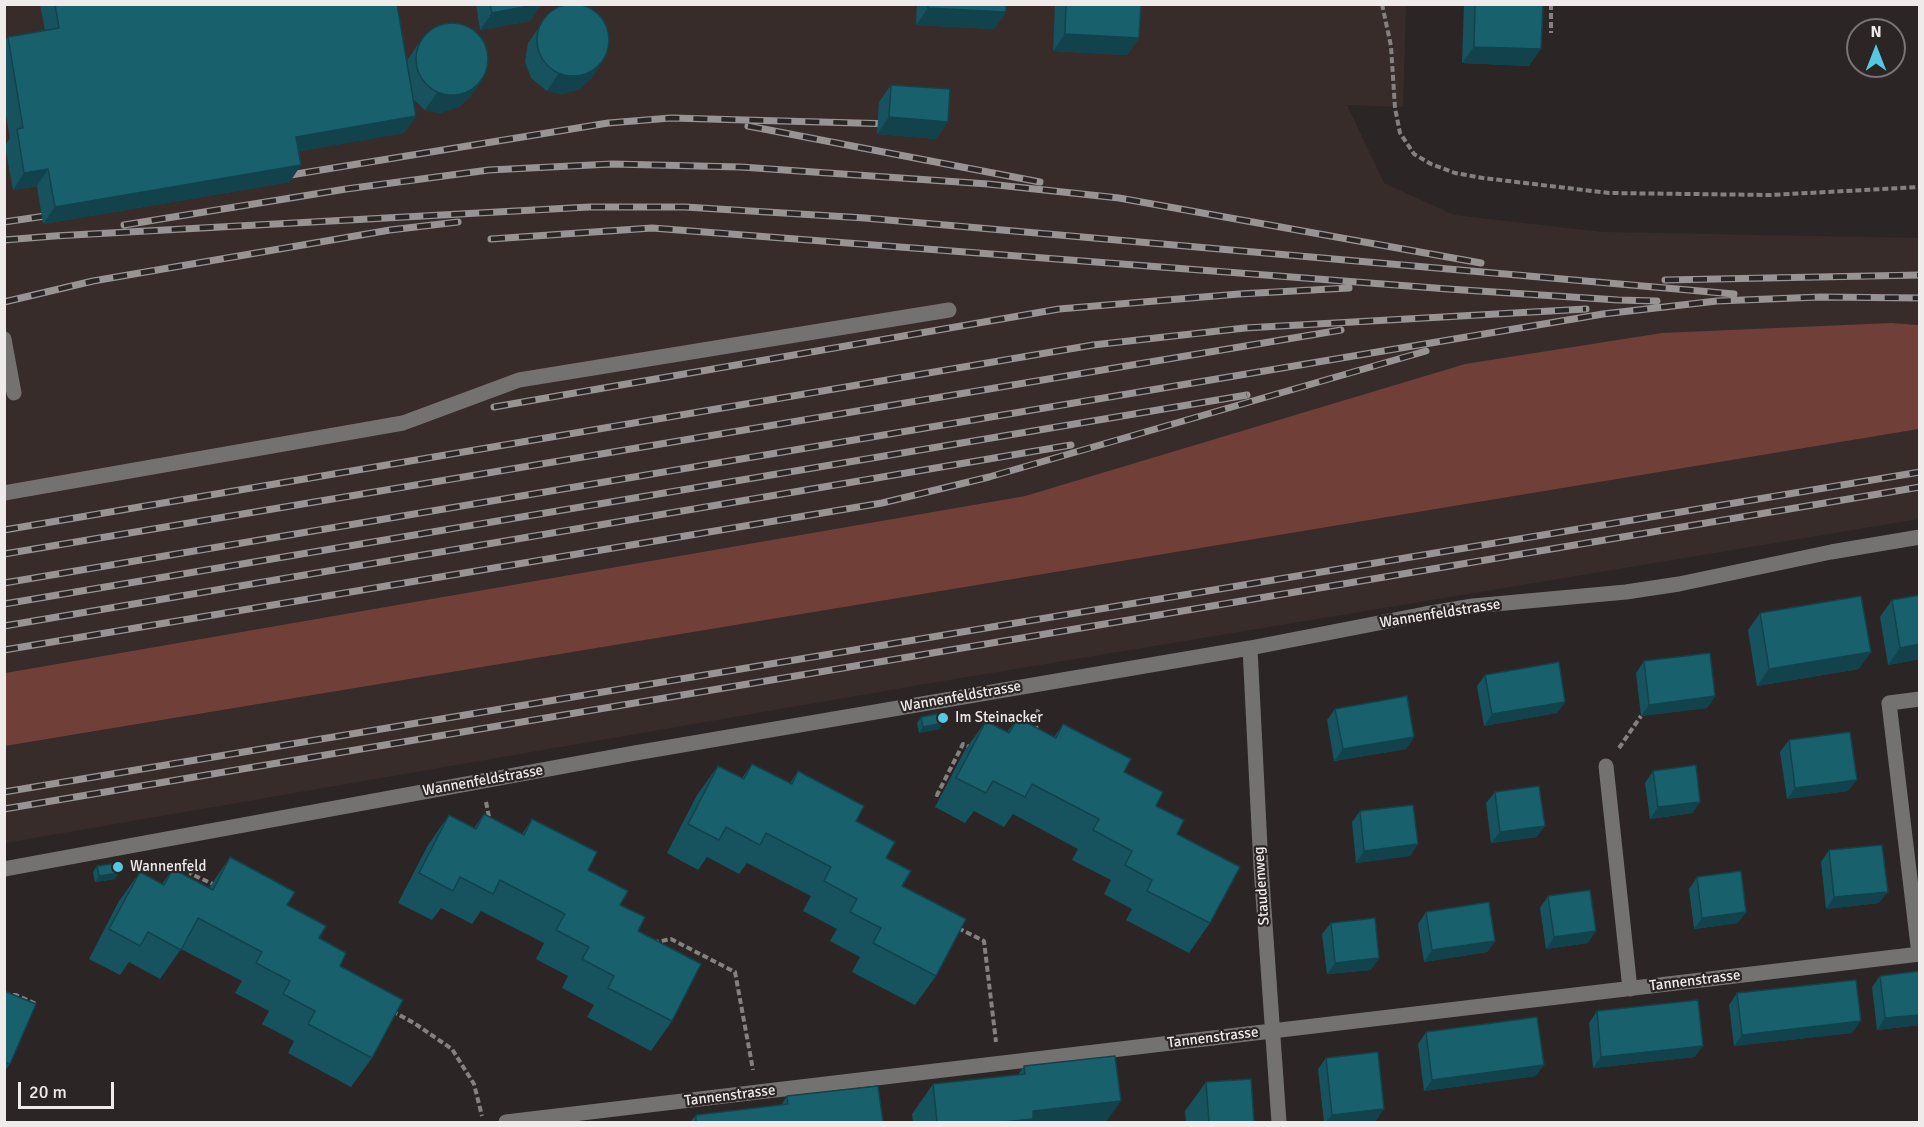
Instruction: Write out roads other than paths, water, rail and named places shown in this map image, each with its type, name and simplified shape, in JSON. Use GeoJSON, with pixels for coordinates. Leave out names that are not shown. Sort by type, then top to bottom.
{"type":"FeatureCollection","features":[{"type":"Feature","properties":{"kind":"street"},"geometry":{"type":"LineString","coordinates":[[4,493],[403,423],[519,380],[949,310]]}},
{"type":"Feature","properties":{"kind":"street"},"geometry":{"type":"LineString","coordinates":[[4,339],[14,393]]}},
{"type":"Feature","properties":{"kind":"street","name":"Wannenfeldstrasse"},"geometry":{"type":"LineString","coordinates":[[4,869],[483,781],[1250,648],[1473,606],[1668,586],[1831,552],[1920,537]]}},
{"type":"Feature","properties":{"kind":"street","name":"Staudenweg"},"geometry":{"type":"LineString","coordinates":[[1250,648],[1261,867],[1279,1122]]}},
{"type":"Feature","properties":{"kind":"street"},"geometry":{"type":"LineString","coordinates":[[1919,954],[1889,703],[1920,699]]}},
{"type":"Feature","properties":{"kind":"street"},"geometry":{"type":"LineString","coordinates":[[1606,766],[1630,989]]}},
{"type":"Feature","properties":{"kind":"street","name":"Tannenstrasse"},"geometry":{"type":"LineString","coordinates":[[506,1122],[1919,954]]}},
{"type":"Feature","properties":{"kind":"railway"},"geometry":{"type":"LineString","coordinates":[[278,177],[608,123],[671,118],[894,124]]}},
{"type":"Feature","properties":{"kind":"railway"},"geometry":{"type":"LineString","coordinates":[[748,126],[1040,182]]}},
{"type":"Feature","properties":{"kind":"railway"},"geometry":{"type":"LineString","coordinates":[[124,225],[346,189],[489,170],[612,164],[741,167],[988,184],[1119,198],[1481,263]]}},
{"type":"Feature","properties":{"kind":"railway"},"geometry":{"type":"LineString","coordinates":[[4,240],[589,207],[685,207],[865,218],[1734,294]]}},
{"type":"Feature","properties":{"kind":"railway"},"geometry":{"type":"LineString","coordinates":[[4,222],[59,214]]}},
{"type":"Feature","properties":{"kind":"railway"},"geometry":{"type":"LineString","coordinates":[[4,302],[93,281],[390,230],[458,222]]}},
{"type":"Feature","properties":{"kind":"railway"},"geometry":{"type":"LineString","coordinates":[[491,239],[652,228],[1448,289],[1657,301]]}},
{"type":"Feature","properties":{"kind":"railway"},"geometry":{"type":"LineString","coordinates":[[1665,280],[1920,275]]}},
{"type":"Feature","properties":{"kind":"railway"},"geometry":{"type":"LineString","coordinates":[[494,407],[1059,309],[1239,294],[1349,288]]}},
{"type":"Feature","properties":{"kind":"railway"},"geometry":{"type":"LineString","coordinates":[[4,583],[1603,314],[1717,301],[1820,297],[1920,298]]}},
{"type":"Feature","properties":{"kind":"railway"},"geometry":{"type":"LineString","coordinates":[[4,530],[1093,345],[1245,328],[1586,309]]}},
{"type":"Feature","properties":{"kind":"railway"},"geometry":{"type":"LineString","coordinates":[[4,554],[1341,330]]}},
{"type":"Feature","properties":{"kind":"railway"},"geometry":{"type":"LineString","coordinates":[[4,650],[882,503],[989,477],[1426,351]]}},
{"type":"Feature","properties":{"kind":"railway"},"geometry":{"type":"LineString","coordinates":[[4,604],[1247,395]]}},
{"type":"Feature","properties":{"kind":"railway"},"geometry":{"type":"LineString","coordinates":[[4,626],[1071,445]]}},
{"type":"Feature","properties":{"kind":"railway"},"geometry":{"type":"LineString","coordinates":[[4,792],[1920,472]]}},
{"type":"Feature","properties":{"kind":"railway"},"geometry":{"type":"LineString","coordinates":[[4,809],[1920,487]]}},
{"type":"Feature","properties":{"kind":"place","name":"Im Steinacker"},"geometry":{"type":"Point","coordinates":[943,718]}},
{"type":"Feature","properties":{"kind":"place","name":"Wannenfeld"},"geometry":{"type":"Point","coordinates":[118,867]}}]}
